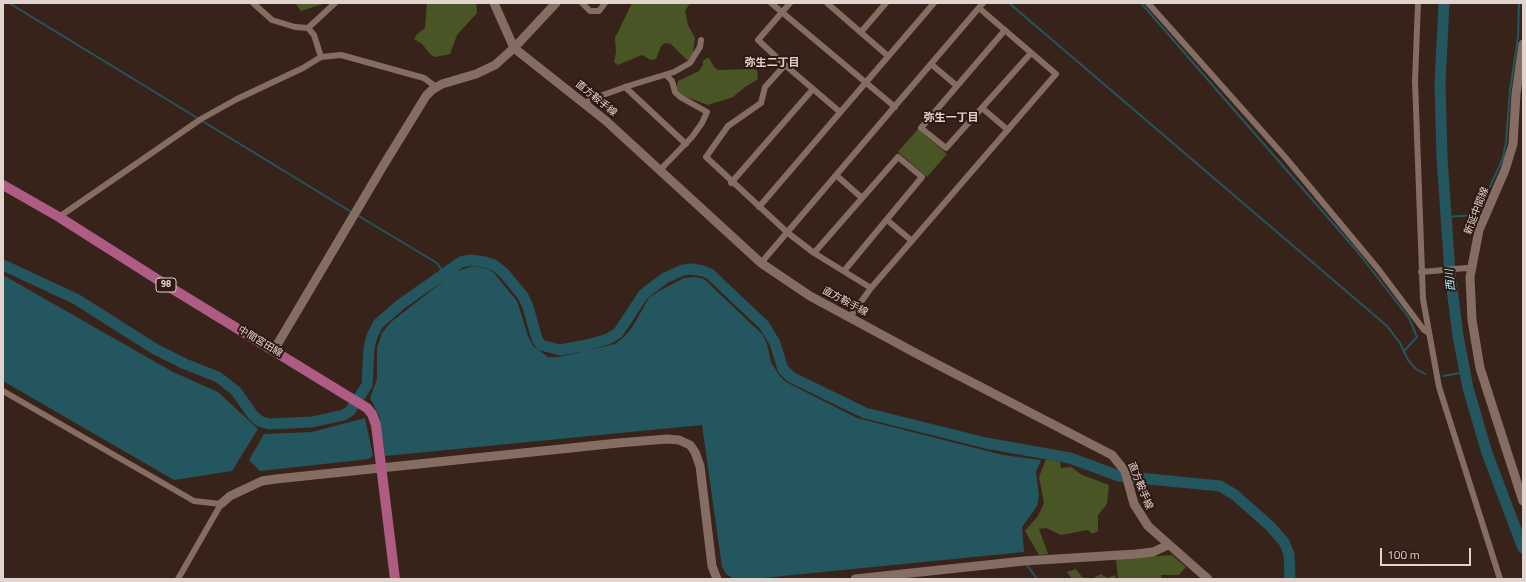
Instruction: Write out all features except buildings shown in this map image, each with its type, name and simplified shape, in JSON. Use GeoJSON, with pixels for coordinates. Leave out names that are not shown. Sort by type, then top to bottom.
{"type":"FeatureCollection","features":[{"type":"Feature","properties":{"kind":"main road","name":"直方鞍手線"},"geometry":{"type":"LineString","coordinates":[[494,3],[514,48],[586,105],[660,170],[761,263],[810,296],[1112,455],[1125,472],[1138,514],[1168,545],[1208,579]]}},
{"type":"Feature","properties":{"kind":"main road"},"geometry":{"type":"LineString","coordinates":[[274,350],[426,96],[436,87],[486,70],[514,48],[556,3]]}},
{"type":"Feature","properties":{"kind":"main road","name":"新延中間線"},"geometry":{"type":"LineString","coordinates":[[1523,44],[1516,94],[1513,144],[1505,170],[1479,230],[1467,268],[1470,277],[1472,320],[1480,368],[1523,501]]}},
{"type":"Feature","properties":{"kind":"main road","name":"中間宮田線"},"geometry":{"type":"LineString","coordinates":[[3,185],[59,217],[163,284],[334,386],[367,408],[372,414],[376,425],[395,579]]}},
{"type":"Feature","properties":{"kind":"main road"},"geometry":{"type":"LineString","coordinates":[[221,504],[230,496],[262,481],[382,467],[646,441],[667,439],[679,440],[690,445],[695,452],[700,466],[712,566],[717,579]]}},
{"type":"Feature","properties":{"kind":"main road"},"geometry":{"type":"LineString","coordinates":[[855,579],[1024,561],[1136,554],[1153,552],[1168,545]]}},
{"type":"Feature","properties":{"kind":"street"},"geometry":{"type":"LineString","coordinates":[[253,3],[272,20],[290,26],[308,28],[314,35],[321,57]]}},
{"type":"Feature","properties":{"kind":"street"},"geometry":{"type":"LineString","coordinates":[[308,28],[335,3]]}},
{"type":"Feature","properties":{"kind":"street"},"geometry":{"type":"LineString","coordinates":[[582,3],[590,11],[599,11],[605,3]]}},
{"type":"Feature","properties":{"kind":"street"},"geometry":{"type":"LineString","coordinates":[[771,3],[895,107]]}},
{"type":"Feature","properties":{"kind":"street"},"geometry":{"type":"LineString","coordinates":[[790,3],[758,40],[840,112]]}},
{"type":"Feature","properties":{"kind":"street"},"geometry":{"type":"LineString","coordinates":[[827,3],[835,6],[888,56]]}},
{"type":"Feature","properties":{"kind":"street"},"geometry":{"type":"LineString","coordinates":[[861,32],[886,3]]}},
{"type":"Feature","properties":{"kind":"street"},"geometry":{"type":"LineString","coordinates":[[759,207],[934,3]]}},
{"type":"Feature","properties":{"kind":"street"},"geometry":{"type":"LineString","coordinates":[[1148,3],[1285,157],[1374,264],[1424,330],[1429,334]]}},
{"type":"Feature","properties":{"kind":"street"},"geometry":{"type":"LineString","coordinates":[[1418,3],[1415,71],[1423,273],[1429,334],[1439,387],[1500,579]]}},
{"type":"Feature","properties":{"kind":"street"},"geometry":{"type":"LineString","coordinates":[[761,263],[981,5],[1005,30],[1056,74],[871,288],[850,317]]}},
{"type":"Feature","properties":{"kind":"street"},"geometry":{"type":"LineString","coordinates":[[1005,30],[921,128],[946,148],[1031,53]]}},
{"type":"Feature","properties":{"kind":"street"},"geometry":{"type":"LineString","coordinates":[[586,105],[589,100],[625,87],[666,75],[690,63],[700,47],[701,40]]}},
{"type":"Feature","properties":{"kind":"street"},"geometry":{"type":"LineString","coordinates":[[59,217],[199,120],[237,99],[303,68],[321,57],[341,55],[418,76],[436,87]]}},
{"type":"Feature","properties":{"kind":"street"},"geometry":{"type":"LineString","coordinates":[[931,64],[957,86]]}},
{"type":"Feature","properties":{"kind":"street"},"geometry":{"type":"LineString","coordinates":[[785,65],[765,87],[761,103],[728,126],[706,158],[788,233],[814,253],[871,288]]}},
{"type":"Feature","properties":{"kind":"street"},"geometry":{"type":"LineString","coordinates":[[660,170],[686,144],[702,123],[707,112],[680,97],[675,92],[672,81],[666,75]]}},
{"type":"Feature","properties":{"kind":"street"},"geometry":{"type":"LineString","coordinates":[[625,87],[686,144]]}},
{"type":"Feature","properties":{"kind":"street"},"geometry":{"type":"LineString","coordinates":[[731,182],[813,89]]}},
{"type":"Feature","properties":{"kind":"street"},"geometry":{"type":"LineString","coordinates":[[982,108],[1008,130]]}},
{"type":"Feature","properties":{"kind":"street"},"geometry":{"type":"LineString","coordinates":[[814,253],[898,157],[922,178],[844,271]]}},
{"type":"Feature","properties":{"kind":"street"},"geometry":{"type":"LineString","coordinates":[[836,175],[862,198]]}},
{"type":"Feature","properties":{"kind":"street"},"geometry":{"type":"LineString","coordinates":[[887,220],[912,241]]}},
{"type":"Feature","properties":{"kind":"street"},"geometry":{"type":"LineString","coordinates":[[1423,273],[1467,268]]}},
{"type":"Feature","properties":{"kind":"street"},"geometry":{"type":"LineString","coordinates":[[3,391],[194,501],[221,504],[178,579]]}},
{"type":"Feature","properties":{"kind":"green space"},"geometry":{"type":"Polygon","coordinates":[[[295,3],[326,3],[301,11],[295,3]]]}},
{"type":"Feature","properties":{"kind":"green space"},"geometry":{"type":"Polygon","coordinates":[[[427,3],[476,3],[477,13],[457,35],[450,54],[435,57],[431,55],[422,44],[414,39],[417,34],[425,28],[427,3]]]}},
{"type":"Feature","properties":{"kind":"green space"},"geometry":{"type":"Polygon","coordinates":[[[632,3],[690,3],[685,11],[688,25],[695,38],[693,53],[688,61],[671,44],[665,43],[661,46],[656,59],[651,60],[642,55],[618,65],[614,62],[616,52],[615,38],[632,3]]]}},
{"type":"Feature","properties":{"kind":"green space"},"geometry":{"type":"Polygon","coordinates":[[[709,58],[714,67],[718,70],[757,70],[758,79],[733,97],[708,105],[678,94],[676,90],[678,81],[699,71],[703,65],[703,61],[709,58]]]}},
{"type":"Feature","properties":{"kind":"green space"},"geometry":{"type":"Polygon","coordinates":[[[918,129],[947,154],[927,177],[898,152],[918,129]]]}},
{"type":"Feature","properties":{"kind":"green space"},"geometry":{"type":"Polygon","coordinates":[[[1046,459],[1060,462],[1061,468],[1071,467],[1082,475],[1109,485],[1107,504],[1098,515],[1098,531],[1092,534],[1088,530],[1061,535],[1046,528],[1039,529],[1048,554],[1039,555],[1025,531],[1038,516],[1044,503],[1039,477],[1046,459]]]}},
{"type":"Feature","properties":{"kind":"green space"},"geometry":{"type":"Polygon","coordinates":[[[1172,555],[1186,567],[1179,575],[1161,575],[1162,579],[1118,579],[1116,559],[1172,555]]]}},
{"type":"Feature","properties":{"kind":"green space"},"geometry":{"type":"Polygon","coordinates":[[[1076,569],[1082,577],[1092,579],[1072,579],[1067,572],[1076,569]]]}},
{"type":"Feature","properties":{"kind":"green space"},"geometry":{"type":"Polygon","coordinates":[[[1101,574],[1107,578],[1115,575],[1116,579],[1092,579],[1101,574]]]}},
{"type":"Feature","properties":{"kind":"water"},"geometry":{"type":"Polygon","coordinates":[[[473,266],[488,269],[493,272],[517,301],[528,336],[533,346],[548,357],[559,357],[615,344],[625,336],[633,326],[649,298],[684,278],[696,277],[704,279],[763,335],[767,344],[771,362],[779,375],[786,382],[857,418],[1003,455],[1041,460],[1036,472],[1039,496],[1037,506],[1022,527],[1024,552],[753,579],[735,579],[727,575],[722,567],[702,425],[385,456],[379,415],[370,398],[377,379],[377,348],[382,333],[391,322],[455,272],[473,266]]]}},
{"type":"Feature","properties":{"kind":"water"},"geometry":{"type":"Polygon","coordinates":[[[3,275],[173,372],[218,392],[258,429],[232,471],[174,480],[3,381],[3,275]]]}},
{"type":"Feature","properties":{"kind":"water"},"geometry":{"type":"Polygon","coordinates":[[[365,418],[373,456],[369,459],[260,471],[249,460],[264,434],[312,432],[365,418]]]}},
{"type":"Feature","properties":{"kind":"waterway"},"geometry":{"type":"LineString","coordinates":[[9,3],[353,213]]}},
{"type":"Feature","properties":{"kind":"waterway"},"geometry":{"type":"LineString","coordinates":[[1009,3],[1387,326],[1400,343],[1408,360],[1416,369],[1425,374]]}},
{"type":"Feature","properties":{"kind":"waterway"},"geometry":{"type":"LineString","coordinates":[[1141,3],[1357,251],[1409,318],[1417,337],[1404,351]]}},
{"type":"Feature","properties":{"kind":"waterway","name":"西川"},"geometry":{"type":"LineString","coordinates":[[1444,3],[1440,83],[1442,158],[1450,273],[1458,336],[1468,388],[1487,453],[1523,548]]}},
{"type":"Feature","properties":{"kind":"waterway"},"geometry":{"type":"LineString","coordinates":[[1446,217],[1477,215],[1503,158],[1506,142],[1510,91],[1518,37],[1519,3]]}},
{"type":"Feature","properties":{"kind":"waterway"},"geometry":{"type":"LineString","coordinates":[[357,215],[437,263],[444,273]]}},
{"type":"Feature","properties":{"kind":"waterway"},"geometry":{"type":"LineString","coordinates":[[3,265],[76,299],[155,349],[185,364],[218,377],[236,391],[252,414],[259,421],[269,424],[312,422],[344,415],[350,411],[367,385],[369,348],[372,336],[378,324],[401,304],[461,262],[471,260],[485,262],[494,265],[504,273],[523,296],[528,307],[537,339],[541,345],[560,350],[608,339],[618,333],[643,295],[665,278],[683,270],[692,269],[703,271],[710,274],[764,325],[775,343],[783,369],[791,377],[865,413],[986,443],[1070,458],[1119,476],[1220,486],[1235,495],[1270,526],[1284,542],[1289,554],[1290,579]]}},
{"type":"Feature","properties":{"kind":"waterway"},"geometry":{"type":"LineString","coordinates":[[1443,376],[1465,372]]}},
{"type":"Feature","properties":{"kind":"waterway"},"geometry":{"type":"LineString","coordinates":[[1027,565],[1037,579]]}},
{"type":"Feature","properties":{"kind":"district","name":"弥生二丁目"},"geometry":{"type":"Point","coordinates":[772,63]}},
{"type":"Feature","properties":{"kind":"district","name":"弥生一丁目"},"geometry":{"type":"Point","coordinates":[951,118]}}]}
